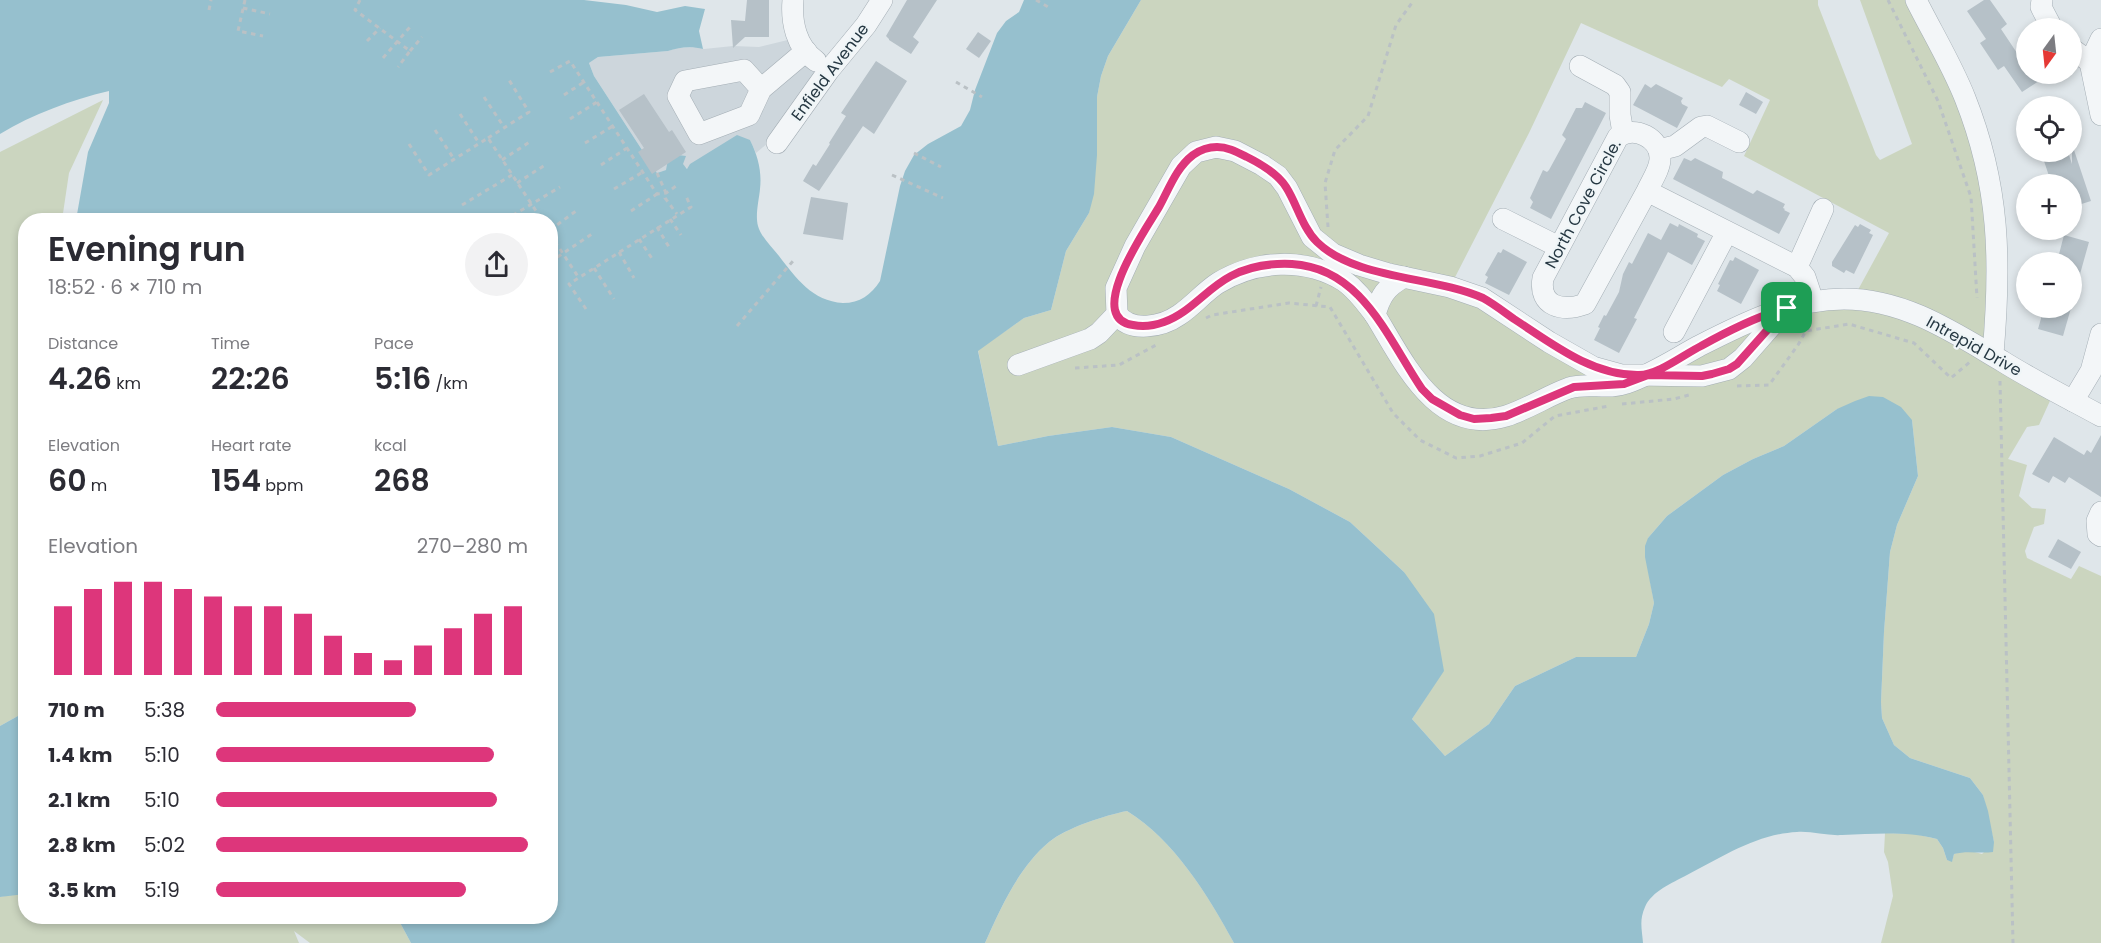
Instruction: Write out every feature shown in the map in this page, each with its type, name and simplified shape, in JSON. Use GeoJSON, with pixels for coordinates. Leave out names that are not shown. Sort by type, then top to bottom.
{"type":"FeatureCollection","features":[{"type":"Feature","properties":{"kind":"street"},"geometry":{"type":"LineString","coordinates":[[793,0],[792,13],[796,33],[811,57],[829,70]]}},
{"type":"Feature","properties":{"kind":"street","name":"Enfield Avenue"},"geometry":{"type":"LineString","coordinates":[[777,143],[829,70],[866,25],[882,0]]}},
{"type":"Feature","properties":{"kind":"street"},"geometry":{"type":"LineString","coordinates":[[1916,0],[1964,96],[1977,131],[1987,173],[1996,216],[1998,259],[1996,357]]}},
{"type":"Feature","properties":{"kind":"street"},"geometry":{"type":"LineString","coordinates":[[2042,0],[2041,7],[2047,18]]}},
{"type":"Feature","properties":{"kind":"street"},"geometry":{"type":"LineString","coordinates":[[2101,39],[2090,62],[2101,116]]}},
{"type":"Feature","properties":{"kind":"street"},"geometry":{"type":"LineString","coordinates":[[761,89],[806,51]]}},
{"type":"Feature","properties":{"kind":"street"},"geometry":{"type":"LineString","coordinates":[[2082,56],[2090,62]]}},
{"type":"Feature","properties":{"kind":"street"},"geometry":{"type":"LineString","coordinates":[[1580,66],[1615,85],[1620,92],[1623,133]]}},
{"type":"Feature","properties":{"kind":"street"},"geometry":{"type":"LineString","coordinates":[[1659,150],[1675,146],[1701,127],[1707,126],[1739,142]]}},
{"type":"Feature","properties":{"kind":"street","name":"North Cove Circle."},"geometry":{"type":"LineString","coordinates":[[1634,131],[1655,143],[1659,150],[1660,161],[1647,191],[1585,304],[1563,309],[1553,305],[1545,297],[1541,288],[1543,278],[1618,137],[1623,133],[1634,131]]}},
{"type":"Feature","properties":{"kind":"street"},"geometry":{"type":"LineString","coordinates":[[1018,364],[1090,339],[1117,314],[1116,288],[1135,246],[1181,166],[1196,152],[1216,147],[1235,151],[1278,176],[1287,188],[1292,202],[1312,237],[1326,249],[1359,265],[1450,287],[1482,298],[1549,342],[1593,367],[1622,375],[1702,376],[1729,369],[1743,358],[1787,308]]}},
{"type":"Feature","properties":{"kind":"street"},"geometry":{"type":"LineString","coordinates":[[1647,191],[1797,267],[1805,277],[1813,301]]}},
{"type":"Feature","properties":{"kind":"street"},"geometry":{"type":"LineString","coordinates":[[1797,267],[1823,209]]}},
{"type":"Feature","properties":{"kind":"street"},"geometry":{"type":"LineString","coordinates":[[1503,219],[1559,247]]}},
{"type":"Feature","properties":{"kind":"street"},"geometry":{"type":"LineString","coordinates":[[1674,332],[1727,232]]}},
{"type":"Feature","properties":{"kind":"street","name":"Intrepid Drive"},"geometry":{"type":"LineString","coordinates":[[1117,314],[1121,321],[1128,325],[1144,326],[1169,320],[1180,315],[1223,280],[1246,269],[1263,265],[1300,265],[1343,280],[1353,288],[1375,315],[1422,389],[1445,408],[1474,419],[1506,416],[1574,387],[1624,384],[1648,375],[1753,320],[1813,301],[1847,299],[1884,304],[1945,326],[2101,416]]}},
{"type":"Feature","properties":{"kind":"street"},"geometry":{"type":"LineString","coordinates":[[1375,315],[1380,297],[1389,286],[1404,277]]}},
{"type":"Feature","properties":{"kind":"street"},"geometry":{"type":"LineString","coordinates":[[2073,401],[2091,371],[2101,334]]}},
{"type":"Feature","properties":{"kind":"street"},"geometry":{"type":"LineString","coordinates":[[2100,535],[2097,521],[2101,512]]}},
{"type":"Feature","properties":{"kind":"path"},"geometry":{"type":"LineString","coordinates":[[209,10],[211,0]]}},
{"type":"Feature","properties":{"kind":"path"},"geometry":{"type":"LineString","coordinates":[[245,0],[238,31],[263,36]]}},
{"type":"Feature","properties":{"kind":"path"},"geometry":{"type":"LineString","coordinates":[[360,0],[356,10],[410,51]]}},
{"type":"Feature","properties":{"kind":"path"},"geometry":{"type":"LineString","coordinates":[[1036,0],[1050,8]]}},
{"type":"Feature","properties":{"kind":"path"},"geometry":{"type":"LineString","coordinates":[[1326,249],[1328,230],[1325,183],[1335,150],[1368,116],[1396,25],[1414,0]]}},
{"type":"Feature","properties":{"kind":"path"},"geometry":{"type":"LineString","coordinates":[[1888,0],[1938,101],[1971,197]]}},
{"type":"Feature","properties":{"kind":"path"},"geometry":{"type":"LineString","coordinates":[[243,9],[270,14]]}},
{"type":"Feature","properties":{"kind":"path"},"geometry":{"type":"LineString","coordinates":[[383,58],[410,27]]}},
{"type":"Feature","properties":{"kind":"path"},"geometry":{"type":"LineString","coordinates":[[368,40],[380,28]]}},
{"type":"Feature","properties":{"kind":"path"},"geometry":{"type":"LineString","coordinates":[[398,67],[422,37]]}},
{"type":"Feature","properties":{"kind":"path"},"geometry":{"type":"LineString","coordinates":[[550,72],[570,61],[657,194]]}},
{"type":"Feature","properties":{"kind":"path"},"geometry":{"type":"LineString","coordinates":[[410,144],[429,175],[529,112],[509,80]]}},
{"type":"Feature","properties":{"kind":"path"},"geometry":{"type":"LineString","coordinates":[[564,95],[584,82]]}},
{"type":"Feature","properties":{"kind":"path"},"geometry":{"type":"LineString","coordinates":[[956,82],[982,97]]}},
{"type":"Feature","properties":{"kind":"path"},"geometry":{"type":"LineString","coordinates":[[484,97],[504,127]]}},
{"type":"Feature","properties":{"kind":"path"},"geometry":{"type":"LineString","coordinates":[[570,119],[597,102]]}},
{"type":"Feature","properties":{"kind":"path"},"geometry":{"type":"LineString","coordinates":[[460,114],[479,143]]}},
{"type":"Feature","properties":{"kind":"path"},"geometry":{"type":"LineString","coordinates":[[585,143],[613,126]]}},
{"type":"Feature","properties":{"kind":"path"},"geometry":{"type":"LineString","coordinates":[[435,130],[454,159]]}},
{"type":"Feature","properties":{"kind":"path"},"geometry":{"type":"LineString","coordinates":[[488,138],[537,213]]}},
{"type":"Feature","properties":{"kind":"path"},"geometry":{"type":"LineString","coordinates":[[502,160],[531,141]]}},
{"type":"Feature","properties":{"kind":"path"},"geometry":{"type":"LineString","coordinates":[[601,165],[627,148]]}},
{"type":"Feature","properties":{"kind":"path"},"geometry":{"type":"LineString","coordinates":[[914,153],[941,167]]}},
{"type":"Feature","properties":{"kind":"path"},"geometry":{"type":"LineString","coordinates":[[517,183],[545,165]]}},
{"type":"Feature","properties":{"kind":"path"},"geometry":{"type":"LineString","coordinates":[[615,189],[643,172]]}},
{"type":"Feature","properties":{"kind":"path"},"geometry":{"type":"LineString","coordinates":[[657,173],[666,193],[665,198],[677,214]]}},
{"type":"Feature","properties":{"kind":"path"},"geometry":{"type":"LineString","coordinates":[[462,205],[512,175]]}},
{"type":"Feature","properties":{"kind":"path"},"geometry":{"type":"LineString","coordinates":[[892,175],[942,198]]}},
{"type":"Feature","properties":{"kind":"path"},"geometry":{"type":"LineString","coordinates":[[631,211],[657,194],[666,193],[679,184]]}},
{"type":"Feature","properties":{"kind":"path"},"geometry":{"type":"LineString","coordinates":[[516,213],[560,186]]}},
{"type":"Feature","properties":{"kind":"path"},"geometry":{"type":"LineString","coordinates":[[586,309],[570,284],[691,207],[685,194]]}},
{"type":"Feature","properties":{"kind":"path"},"geometry":{"type":"LineString","coordinates":[[558,226],[576,211]]}},
{"type":"Feature","properties":{"kind":"path"},"geometry":{"type":"LineString","coordinates":[[670,219],[681,235]]}},
{"type":"Feature","properties":{"kind":"path"},"geometry":{"type":"LineString","coordinates":[[657,227],[669,247]]}},
{"type":"Feature","properties":{"kind":"path"},"geometry":{"type":"LineString","coordinates":[[558,257],[592,234]]}},
{"type":"Feature","properties":{"kind":"path"},"geometry":{"type":"LineString","coordinates":[[639,239],[652,260]]}},
{"type":"Feature","properties":{"kind":"path"},"geometry":{"type":"LineString","coordinates":[[558,246],[579,278]]}},
{"type":"Feature","properties":{"kind":"path"},"geometry":{"type":"LineString","coordinates":[[618,252],[634,278]]}},
{"type":"Feature","properties":{"kind":"path"},"geometry":{"type":"LineString","coordinates":[[737,326],[793,261]]}},
{"type":"Feature","properties":{"kind":"path"},"geometry":{"type":"LineString","coordinates":[[594,268],[614,299]]}},
{"type":"Feature","properties":{"kind":"path"},"geometry":{"type":"LineString","coordinates":[[1316,306],[1323,272]]}},
{"type":"Feature","properties":{"kind":"path"},"geometry":{"type":"LineString","coordinates":[[1996,357],[2013,943]]}},
{"type":"Feature","properties":{"kind":"shaded area"},"geometry":{"type":"Polygon","coordinates":[[[796,38],[821,66],[787,127],[756,153],[750,140],[688,169],[683,165],[657,173],[594,76],[589,63],[598,57],[668,51],[677,48],[759,47],[796,38]]]}},
{"type":"Feature","properties":{"kind":"green space"},"geometry":{"type":"Polygon","coordinates":[[[1141,0],[1818,0],[1876,155],[1880,160],[1912,144],[1860,0],[1916,0],[1930,27],[1994,206],[1994,349],[2054,392],[2039,425],[2027,427],[2008,459],[2027,465],[2019,496],[2032,508],[2046,509],[2044,524],[2034,527],[2025,551],[2027,558],[2071,579],[2079,566],[2101,576],[2101,943],[1881,943],[1893,896],[1888,862],[1884,852],[1885,833],[1915,834],[1937,839],[1947,860],[1952,861],[1954,854],[1967,850],[1982,854],[1994,842],[1983,795],[1970,778],[1910,758],[1894,745],[1882,718],[1884,632],[1890,552],[1897,525],[1918,476],[1912,420],[1837,409],[1784,446],[1723,475],[1667,516],[1648,538],[1650,580],[1654,603],[1649,624],[1636,657],[1576,657],[1515,686],[1489,724],[1445,756],[1412,719],[1443,671],[1404,572],[1350,522],[1289,489],[1171,437],[1112,427],[998,446],[978,350],[1024,318],[1051,310],[1066,251],[1089,213],[1097,97],[1108,56],[1141,0]],[[1581,23],[1529,133],[1450,287],[1622,375],[1753,320],[1853,299],[1889,233],[1744,156],[1770,100],[1729,79],[1722,87],[1581,23]]]}},
{"type":"Feature","properties":{"kind":"green space"},"geometry":{"type":"Polygon","coordinates":[[[103,100],[69,173],[63,213],[18,213],[18,716],[0,726],[0,152],[103,100]]]}},
{"type":"Feature","properties":{"kind":"green space"},"geometry":{"type":"Polygon","coordinates":[[[1127,811],[1160,837],[1175,853],[1213,906],[1234,943],[985,943],[1004,902],[1020,875],[1038,852],[1065,832],[1127,811]]]}},
{"type":"Feature","properties":{"kind":"green space"},"geometry":{"type":"Polygon","coordinates":[[[18,894],[18,924],[401,924],[411,943],[310,943],[294,931],[299,943],[0,943],[0,897],[18,894]]]}},
{"type":"Feature","properties":{"kind":"water"},"geometry":{"type":"Polygon","coordinates":[[[0,0],[584,0],[626,5],[657,12],[685,6],[705,9],[699,31],[703,49],[686,47],[668,51],[598,57],[589,63],[594,76],[657,173],[666,170],[669,154],[686,156],[683,164],[687,169],[690,164],[737,135],[750,140],[760,170],[758,226],[767,242],[792,272],[814,293],[832,301],[855,302],[873,290],[880,281],[905,171],[914,155],[928,144],[961,126],[970,110],[975,90],[997,33],[1006,21],[1019,12],[1024,0],[1141,0],[1108,56],[1101,76],[1097,97],[1094,194],[1089,213],[1066,251],[1051,310],[1024,318],[978,351],[998,446],[1112,427],[1171,437],[1289,489],[1350,522],[1404,572],[1434,614],[1444,671],[1412,719],[1445,756],[1489,724],[1515,686],[1576,657],[1636,657],[1649,624],[1654,603],[1645,546],[1648,538],[1667,516],[1723,475],[1784,446],[1837,409],[1869,396],[1883,397],[1901,407],[1912,420],[1918,476],[1897,525],[1890,552],[1884,632],[1882,718],[1894,745],[1910,758],[1970,778],[1983,795],[1988,811],[1994,842],[1993,852],[1954,854],[1952,862],[1947,860],[1937,839],[1913,835],[1836,835],[1803,832],[1768,837],[1727,854],[1669,884],[1652,896],[1642,916],[1643,943],[1234,943],[1213,906],[1175,853],[1144,823],[1127,811],[1065,832],[1038,852],[1020,875],[1004,902],[985,943],[411,943],[401,924],[558,924],[558,213],[77,213],[88,152],[109,103],[109,91],[53,108],[0,134],[0,0]]]}},
{"type":"Feature","properties":{"kind":"water"},"geometry":{"type":"Polygon","coordinates":[[[18,716],[18,895],[0,897],[0,726],[18,716]]]}},
{"type":"Feature","properties":{"kind":"building"},"geometry":{"type":"Polygon","coordinates":[[[747,0],[769,0],[769,37],[745,37],[733,48],[731,20],[745,21],[747,0]]]}},
{"type":"Feature","properties":{"kind":"building"},"geometry":{"type":"Polygon","coordinates":[[[907,0],[937,0],[913,37],[919,42],[911,54],[886,36],[907,0]]]}},
{"type":"Feature","properties":{"kind":"building"},"geometry":{"type":"Polygon","coordinates":[[[1984,0],[1990,0],[2007,24],[2001,29],[2016,52],[2016,83],[2004,66],[1998,70],[1980,43],[1986,39],[1967,11],[1984,0]]]}},
{"type":"Feature","properties":{"kind":"building"},"geometry":{"type":"Polygon","coordinates":[[[978,32],[991,41],[979,58],[966,49],[978,32]]]}},
{"type":"Feature","properties":{"kind":"building"},"geometry":{"type":"Polygon","coordinates":[[[876,61],[907,81],[874,134],[863,126],[819,191],[803,181],[813,164],[816,166],[830,144],[846,116],[841,113],[876,61]]]}},
{"type":"Feature","properties":{"kind":"building"},"geometry":{"type":"Polygon","coordinates":[[[1645,84],[1651,88],[1656,84],[1683,98],[1682,104],[1688,107],[1677,128],[1633,105],[1645,84]]]}},
{"type":"Feature","properties":{"kind":"building"},"geometry":{"type":"Polygon","coordinates":[[[2016,84],[2034,84],[2022,92],[2016,84]]]}},
{"type":"Feature","properties":{"kind":"building"},"geometry":{"type":"Polygon","coordinates":[[[1746,92],[1763,102],[1756,114],[1739,105],[1746,92]]]}},
{"type":"Feature","properties":{"kind":"building"},"geometry":{"type":"Polygon","coordinates":[[[644,94],[669,132],[672,130],[686,152],[652,174],[638,152],[644,148],[619,110],[644,94]]]}},
{"type":"Feature","properties":{"kind":"building"},"geometry":{"type":"Polygon","coordinates":[[[1585,102],[1606,113],[1551,219],[1530,208],[1533,202],[1530,198],[1543,170],[1547,172],[1549,170],[1566,139],[1562,135],[1576,108],[1582,108],[1585,102]]]}},
{"type":"Feature","properties":{"kind":"building"},"geometry":{"type":"Polygon","coordinates":[[[1684,158],[1691,161],[1695,158],[1723,172],[1722,178],[1753,194],[1757,190],[1785,204],[1784,210],[1790,213],[1779,234],[1673,179],[1684,158]]]}},
{"type":"Feature","properties":{"kind":"building"},"geometry":{"type":"Polygon","coordinates":[[[2044,162],[2071,162],[2072,164],[2072,162],[2078,162],[2082,174],[2048,174],[2044,162]]]}},
{"type":"Feature","properties":{"kind":"building"},"geometry":{"type":"Polygon","coordinates":[[[2082,174],[2091,201],[2082,204],[2082,174]]]}},
{"type":"Feature","properties":{"kind":"building"},"geometry":{"type":"Polygon","coordinates":[[[811,197],[848,203],[843,240],[803,234],[811,197]]]}},
{"type":"Feature","properties":{"kind":"building"},"geometry":{"type":"Polygon","coordinates":[[[1670,223],[1678,227],[1679,224],[1698,234],[1697,237],[1705,241],[1692,265],[1668,252],[1619,353],[1594,340],[1600,328],[1598,327],[1619,292],[1623,274],[1629,262],[1632,264],[1648,233],[1661,240],[1670,223]]]}},
{"type":"Feature","properties":{"kind":"building"},"geometry":{"type":"Polygon","coordinates":[[[1860,224],[1871,230],[1869,233],[1873,235],[1854,274],[1846,270],[1844,273],[1832,266],[1832,262],[1855,225],[1858,227],[1860,224]]]}},
{"type":"Feature","properties":{"kind":"building"},"geometry":{"type":"Polygon","coordinates":[[[2063,240],[2089,242],[2082,267],[2082,252],[2060,252],[2063,240]]]}},
{"type":"Feature","properties":{"kind":"building"},"geometry":{"type":"Polygon","coordinates":[[[1503,249],[1527,262],[1509,295],[1485,283],[1488,277],[1485,275],[1498,252],[1501,253],[1503,249]]]}},
{"type":"Feature","properties":{"kind":"building"},"geometry":{"type":"Polygon","coordinates":[[[1735,257],[1759,270],[1741,304],[1717,291],[1730,260],[1733,261],[1735,257]]]}},
{"type":"Feature","properties":{"kind":"building"},"geometry":{"type":"Polygon","coordinates":[[[2041,318],[2068,318],[2063,336],[2038,329],[2041,318]]]}},
{"type":"Feature","properties":{"kind":"building"},"geometry":{"type":"Polygon","coordinates":[[[2101,435],[2101,497],[2069,477],[2065,483],[2053,476],[2049,483],[2032,474],[2054,437],[2084,455],[2087,450],[2091,453],[2101,435]]]}},
{"type":"Feature","properties":{"kind":"building"},"geometry":{"type":"Polygon","coordinates":[[[2058,539],[2081,552],[2071,569],[2048,557],[2058,539]]]}},
{"type":"Feature","properties":{"kind":"route"},"geometry":{"type":"LineString","coordinates":[[1787,308],[1753,320],[1648,375],[1622,375],[1593,367],[1549,342],[1482,298],[1450,287],[1389,274],[1333,254],[1312,237],[1292,202],[1287,188],[1278,176],[1235,151],[1216,147],[1196,152],[1181,166],[1160,207],[1135,246],[1116,288],[1115,298],[1117,314],[1121,321],[1128,325],[1144,326],[1157,324],[1180,315],[1216,285],[1246,269],[1282,264],[1318,269],[1343,280],[1365,301],[1406,366],[1432,399],[1445,408],[1474,419],[1506,416],[1574,387],[1624,384],[1648,375],[1702,376],[1729,369],[1743,358],[1759,337],[1787,308]]}}]}
